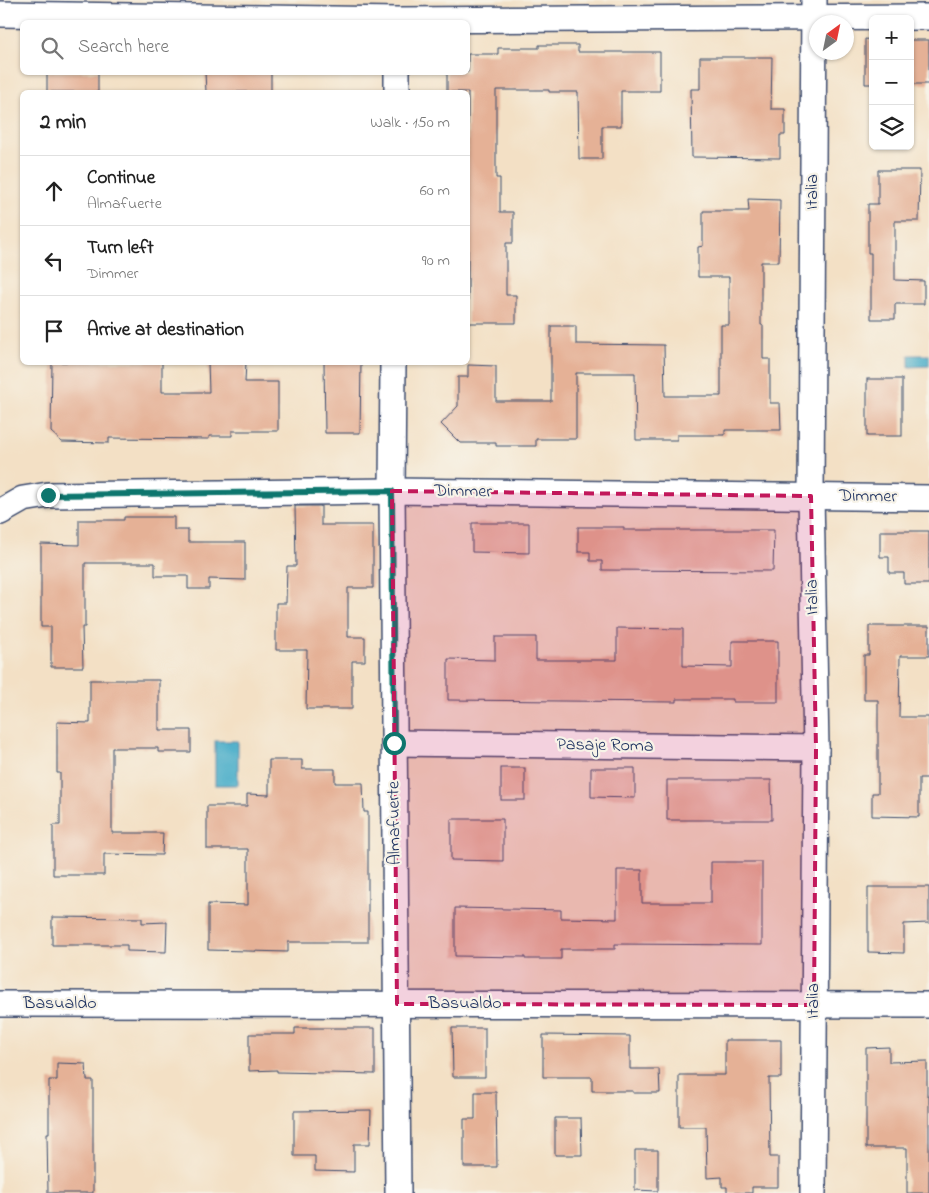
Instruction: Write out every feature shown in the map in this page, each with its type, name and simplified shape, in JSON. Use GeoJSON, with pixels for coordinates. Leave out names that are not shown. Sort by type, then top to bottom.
{"type":"FeatureCollection","features":[{"type":"Feature","properties":{"kind":"street"},"geometry":{"type":"LineString","coordinates":[[0,14],[398,14],[814,9],[929,17]]}},
{"type":"Feature","properties":{"kind":"street","name":"Italia"},"geometry":{"type":"LineString","coordinates":[[813,1193],[816,748],[810,496],[814,9]]}},
{"type":"Feature","properties":{"kind":"street"},"geometry":{"type":"LineString","coordinates":[[397,75],[397,90]]}},
{"type":"Feature","properties":{"kind":"street","name":"Almafuerte"},"geometry":{"type":"LineString","coordinates":[[393,365],[392,491],[398,1193]]}},
{"type":"Feature","properties":{"kind":"street","name":"Dimmer"},"geometry":{"type":"LineString","coordinates":[[0,512],[24,499],[48,495],[392,491],[929,498]]}},
{"type":"Feature","properties":{"kind":"street","name":"Pasaje Roma"},"geometry":{"type":"LineString","coordinates":[[394,743],[816,748]]}},
{"type":"Feature","properties":{"kind":"street","name":"Basualdo"},"geometry":{"type":"LineString","coordinates":[[0,1004],[929,1005]]}},
{"type":"Feature","properties":{"kind":"highlighted area"},"geometry":{"type":"Polygon","coordinates":[[[392,491],[811,496],[816,748],[814,1005],[397,1004],[392,491]]]}},
{"type":"Feature","properties":{"kind":"water"},"geometry":{"type":"Polygon","coordinates":[[[909,355],[929,355],[929,366],[909,367],[909,355]]]}},
{"type":"Feature","properties":{"kind":"water"},"geometry":{"type":"Polygon","coordinates":[[[215,741],[238,741],[238,785],[215,785],[215,741]]]}},
{"type":"Feature","properties":{"kind":"building"},"geometry":{"type":"Polygon","coordinates":[[[865,39],[869,40],[869,84],[865,84],[865,39]]]}},
{"type":"Feature","properties":{"kind":"building"},"geometry":{"type":"Polygon","coordinates":[[[914,40],[929,40],[929,84],[914,84],[914,40]]]}},
{"type":"Feature","properties":{"kind":"building"},"geometry":{"type":"Polygon","coordinates":[[[539,45],[578,45],[578,52],[660,52],[660,91],[621,91],[621,126],[602,126],[602,159],[579,159],[578,92],[496,90],[496,178],[500,178],[500,212],[513,212],[513,243],[506,243],[506,295],[516,295],[516,323],[470,323],[470,90],[447,90],[447,75],[470,75],[470,54],[498,54],[498,48],[539,48],[539,45]]]}},
{"type":"Feature","properties":{"kind":"building"},"geometry":{"type":"Polygon","coordinates":[[[700,57],[772,57],[771,109],[785,109],[785,135],[780,135],[780,158],[692,157],[691,89],[700,89],[700,57]]]}},
{"type":"Feature","properties":{"kind":"building"},"geometry":{"type":"Polygon","coordinates":[[[47,75],[98,75],[98,90],[47,90],[47,75]]]}},
{"type":"Feature","properties":{"kind":"building"},"geometry":{"type":"Polygon","coordinates":[[[205,75],[271,75],[271,90],[206,90],[205,75]]]}},
{"type":"Feature","properties":{"kind":"building"},"geometry":{"type":"Polygon","coordinates":[[[878,170],[920,170],[919,221],[895,221],[895,280],[924,281],[924,304],[895,304],[895,319],[871,319],[871,253],[868,253],[868,204],[878,204],[878,170]]]}},
{"type":"Feature","properties":{"kind":"building"},"geometry":{"type":"Polygon","coordinates":[[[748,199],[780,200],[779,262],[761,262],[761,325],[763,325],[763,359],[770,359],[770,403],[780,403],[781,430],[725,430],[725,435],[677,435],[677,440],[636,440],[635,373],[576,373],[576,439],[536,439],[536,446],[496,446],[496,443],[460,443],[441,424],[458,406],[458,377],[468,377],[468,365],[496,366],[496,401],[551,401],[551,326],[576,326],[576,344],[664,345],[665,396],[721,396],[721,325],[729,325],[729,277],[698,277],[698,247],[703,246],[703,211],[749,211],[748,199]]]}},
{"type":"Feature","properties":{"kind":"building"},"geometry":{"type":"Polygon","coordinates":[[[52,365],[162,365],[162,392],[209,392],[208,365],[246,365],[245,382],[278,382],[278,431],[232,431],[232,436],[209,436],[209,439],[109,438],[109,443],[62,442],[51,432],[52,365]]]}},
{"type":"Feature","properties":{"kind":"building"},"geometry":{"type":"Polygon","coordinates":[[[324,365],[361,365],[360,433],[325,433],[324,365]]]}},
{"type":"Feature","properties":{"kind":"building"},"geometry":{"type":"Polygon","coordinates":[[[867,379],[902,379],[902,436],[867,436],[867,379]]]}},
{"type":"Feature","properties":{"kind":"building"},"geometry":{"type":"Polygon","coordinates":[[[295,506],[321,506],[321,525],[373,525],[373,588],[348,588],[348,637],[365,637],[365,661],[352,661],[352,709],[306,709],[307,650],[276,650],[276,603],[286,603],[287,566],[296,566],[295,506]]]}},
{"type":"Feature","properties":{"kind":"building"},"geometry":{"type":"Polygon","coordinates":[[[124,517],[174,517],[174,530],[188,530],[188,542],[245,542],[245,580],[209,579],[209,589],[188,589],[188,576],[155,576],[155,563],[85,563],[85,627],[82,627],[83,667],[51,667],[51,627],[41,627],[41,544],[79,545],[79,520],[124,520],[124,517]]]}},
{"type":"Feature","properties":{"kind":"building"},"geometry":{"type":"Polygon","coordinates":[[[472,523],[529,523],[529,553],[472,552],[472,523]]]}},
{"type":"Feature","properties":{"kind":"building"},"geometry":{"type":"Polygon","coordinates":[[[578,527],[624,527],[624,530],[774,530],[773,571],[602,570],[602,561],[590,561],[590,552],[578,552],[578,527]]]}},
{"type":"Feature","properties":{"kind":"building"},"geometry":{"type":"Polygon","coordinates":[[[880,531],[929,531],[929,584],[904,584],[904,573],[889,573],[889,557],[880,557],[880,531]]]}},
{"type":"Feature","properties":{"kind":"building"},"geometry":{"type":"Polygon","coordinates":[[[869,626],[929,626],[929,656],[900,656],[899,717],[929,717],[929,778],[919,778],[919,817],[872,816],[872,793],[878,793],[878,700],[864,700],[864,655],[869,655],[869,626]]]}},
{"type":"Feature","properties":{"kind":"building"},"geometry":{"type":"Polygon","coordinates":[[[617,628],[683,629],[683,666],[732,667],[732,641],[778,641],[778,702],[733,702],[733,699],[676,699],[676,702],[448,700],[448,659],[495,660],[495,637],[536,637],[536,660],[617,660],[617,628]]]}},
{"type":"Feature","properties":{"kind":"building"},"geometry":{"type":"Polygon","coordinates":[[[90,680],[159,680],[159,730],[191,730],[191,752],[158,752],[158,748],[112,748],[112,833],[163,833],[162,855],[104,854],[104,875],[53,875],[53,825],[60,825],[60,773],[57,773],[57,722],[90,723],[90,680]]]}},
{"type":"Feature","properties":{"kind":"building"},"geometry":{"type":"Polygon","coordinates":[[[269,760],[302,760],[302,769],[335,769],[335,783],[363,783],[364,812],[368,812],[368,942],[288,942],[288,952],[208,950],[208,904],[248,905],[248,849],[207,849],[207,806],[247,806],[247,794],[269,795],[269,760]]]}},
{"type":"Feature","properties":{"kind":"building"},"geometry":{"type":"Polygon","coordinates":[[[501,768],[525,768],[525,800],[501,800],[501,768]]]}},
{"type":"Feature","properties":{"kind":"building"},"geometry":{"type":"Polygon","coordinates":[[[591,768],[635,768],[635,798],[591,797],[591,768]]]}},
{"type":"Feature","properties":{"kind":"building"},"geometry":{"type":"Polygon","coordinates":[[[667,780],[771,780],[772,820],[667,820],[667,780]]]}},
{"type":"Feature","properties":{"kind":"building"},"geometry":{"type":"Polygon","coordinates":[[[451,819],[503,819],[503,861],[451,860],[451,819]]]}},
{"type":"Feature","properties":{"kind":"building"},"geometry":{"type":"Polygon","coordinates":[[[711,862],[762,862],[762,945],[615,944],[615,949],[561,949],[561,959],[455,956],[455,908],[561,910],[561,918],[617,919],[617,870],[642,870],[642,903],[711,903],[711,862]]]}},
{"type":"Feature","properties":{"kind":"building"},"geometry":{"type":"Polygon","coordinates":[[[868,887],[929,887],[929,923],[904,924],[904,953],[868,952],[868,887]]]}},
{"type":"Feature","properties":{"kind":"building"},"geometry":{"type":"Polygon","coordinates":[[[52,917],[142,918],[142,923],[167,922],[166,952],[127,951],[127,945],[52,945],[52,917]]]}},
{"type":"Feature","properties":{"kind":"building"},"geometry":{"type":"Polygon","coordinates":[[[295,1028],[375,1028],[375,1074],[277,1072],[277,1070],[249,1071],[249,1034],[295,1034],[295,1028]]]}},
{"type":"Feature","properties":{"kind":"building"},"geometry":{"type":"Polygon","coordinates":[[[452,1028],[485,1028],[485,1077],[453,1077],[452,1028]]]}},
{"type":"Feature","properties":{"kind":"building"},"geometry":{"type":"Polygon","coordinates":[[[543,1035],[630,1036],[630,1069],[659,1069],[660,1093],[592,1091],[592,1077],[543,1077],[543,1035]]]}},
{"type":"Feature","properties":{"kind":"building"},"geometry":{"type":"Polygon","coordinates":[[[725,1040],[781,1040],[781,1078],[769,1078],[770,1157],[778,1157],[778,1187],[752,1187],[752,1193],[727,1193],[727,1187],[722,1187],[722,1177],[707,1178],[706,1127],[679,1127],[679,1075],[725,1075],[725,1040]]]}},
{"type":"Feature","properties":{"kind":"building"},"geometry":{"type":"Polygon","coordinates":[[[889,1047],[889,1062],[927,1061],[929,1193],[907,1193],[907,1148],[866,1148],[866,1048],[889,1047]]]}},
{"type":"Feature","properties":{"kind":"building"},"geometry":{"type":"Polygon","coordinates":[[[57,1063],[86,1064],[87,1080],[93,1080],[93,1193],[48,1193],[47,1133],[49,1133],[49,1080],[57,1080],[57,1063]]]}},
{"type":"Feature","properties":{"kind":"building"},"geometry":{"type":"Polygon","coordinates":[[[475,1092],[496,1092],[497,1167],[464,1167],[464,1119],[475,1119],[475,1092]]]}},
{"type":"Feature","properties":{"kind":"building"},"geometry":{"type":"Polygon","coordinates":[[[371,1110],[370,1144],[354,1144],[354,1172],[315,1171],[315,1156],[294,1156],[294,1111],[371,1110]]]}},
{"type":"Feature","properties":{"kind":"building"},"geometry":{"type":"Polygon","coordinates":[[[555,1118],[581,1118],[582,1155],[555,1155],[555,1118]]]}},
{"type":"Feature","properties":{"kind":"building"},"geometry":{"type":"Polygon","coordinates":[[[635,1150],[658,1150],[658,1191],[635,1190],[635,1150]]]}},
{"type":"Feature","properties":{"kind":"route"},"geometry":{"type":"LineString","coordinates":[[48,495],[392,491],[394,743]]}}]}
